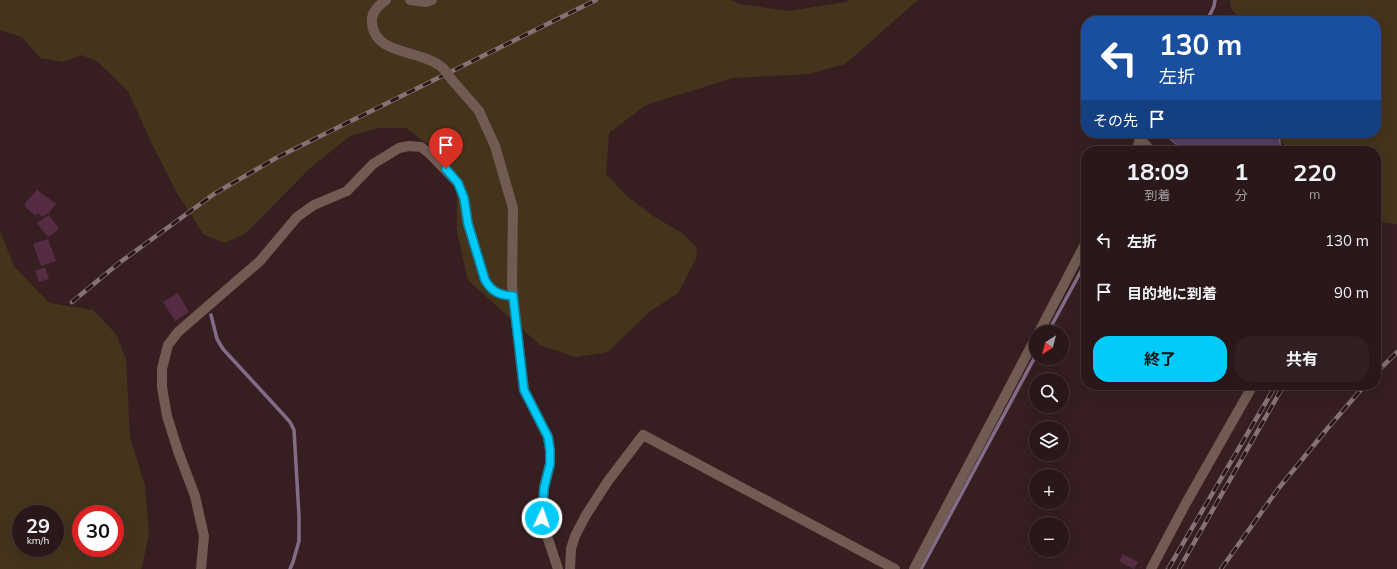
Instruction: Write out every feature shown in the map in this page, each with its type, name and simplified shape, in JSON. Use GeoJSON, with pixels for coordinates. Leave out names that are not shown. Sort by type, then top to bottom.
{"type":"FeatureCollection","features":[{"type":"Feature","properties":{"kind":"street"},"geometry":{"type":"LineString","coordinates":[[386,0],[379,4],[372,17],[372,24],[378,38],[397,50],[427,59],[437,63],[443,68],[479,110],[495,146],[513,208],[512,286],[524,390],[548,437],[550,450],[550,464],[544,488],[542,518],[558,569]]}},
{"type":"Feature","properties":{"kind":"street"},"geometry":{"type":"LineString","coordinates":[[410,0],[426,2],[432,0]]}},
{"type":"Feature","properties":{"kind":"street"},"geometry":{"type":"LineString","coordinates":[[200,569],[204,536],[195,496],[167,416],[162,387],[162,369],[168,345],[178,332],[260,261],[297,217],[314,205],[347,191],[373,164],[398,148],[409,146],[421,147],[446,169],[458,183],[464,198],[468,224],[488,286],[497,293],[513,296]]}},
{"type":"Feature","properties":{"kind":"street"},"geometry":{"type":"LineString","coordinates":[[1043,325],[1081,252]]}},
{"type":"Feature","properties":{"kind":"street"},"geometry":{"type":"LineString","coordinates":[[914,569],[1029,350]]}},
{"type":"Feature","properties":{"kind":"street"},"geometry":{"type":"LineString","coordinates":[[1151,569],[1186,503],[1250,390]]}},
{"type":"Feature","properties":{"kind":"street"},"geometry":{"type":"LineString","coordinates":[[570,569],[571,549],[575,536],[586,515],[608,481],[643,435],[895,569]]}},
{"type":"Feature","properties":{"kind":"shaded area"},"geometry":{"type":"Polygon","coordinates":[[[0,0],[731,0],[739,4],[789,11],[846,2],[850,0],[918,0],[845,64],[808,74],[733,78],[646,105],[609,133],[606,174],[627,196],[653,216],[682,233],[697,248],[696,259],[678,293],[649,312],[608,352],[576,357],[540,345],[468,280],[457,232],[457,180],[434,149],[406,128],[378,128],[350,136],[309,169],[246,233],[225,243],[204,235],[177,193],[153,146],[128,91],[98,62],[82,55],[63,62],[40,58],[22,37],[0,30],[0,0]]]}},
{"type":"Feature","properties":{"kind":"shaded area"},"geometry":{"type":"Polygon","coordinates":[[[1230,0],[1397,0],[1397,224],[1381,222],[1381,146],[1285,146],[1279,138],[1381,138],[1381,16],[1237,16],[1231,9],[1230,0]]]}},
{"type":"Feature","properties":{"kind":"shaded area"},"geometry":{"type":"Polygon","coordinates":[[[1168,138],[1280,138],[1280,146],[1178,146],[1168,138]]]}},
{"type":"Feature","properties":{"kind":"shaded area"},"geometry":{"type":"Polygon","coordinates":[[[0,231],[14,266],[49,303],[93,310],[116,334],[126,359],[130,437],[145,486],[149,534],[141,569],[0,569],[0,231]]]}},
{"type":"Feature","properties":{"kind":"building"},"geometry":{"type":"Polygon","coordinates":[[[37,190],[56,204],[48,214],[47,213],[43,217],[38,213],[36,216],[25,207],[26,206],[24,204],[37,190]]]}},
{"type":"Feature","properties":{"kind":"building"},"geometry":{"type":"Polygon","coordinates":[[[49,215],[59,229],[48,237],[37,223],[49,215]]]}},
{"type":"Feature","properties":{"kind":"building"},"geometry":{"type":"Polygon","coordinates":[[[48,239],[56,261],[41,266],[33,244],[48,239]]]}},
{"type":"Feature","properties":{"kind":"building"},"geometry":{"type":"Polygon","coordinates":[[[45,267],[49,279],[39,282],[35,271],[45,267]]]}},
{"type":"Feature","properties":{"kind":"building"},"geometry":{"type":"Polygon","coordinates":[[[178,293],[189,312],[175,321],[163,302],[178,293]]]}},
{"type":"Feature","properties":{"kind":"building"},"geometry":{"type":"Polygon","coordinates":[[[1123,554],[1138,562],[1134,569],[1119,561],[1123,554]]]}},
{"type":"Feature","properties":{"kind":"waterway"},"geometry":{"type":"LineString","coordinates":[[1209,16],[1215,0]]}},
{"type":"Feature","properties":{"kind":"waterway"},"geometry":{"type":"LineString","coordinates":[[1052,325],[1081,271]]}},
{"type":"Feature","properties":{"kind":"waterway"},"geometry":{"type":"LineString","coordinates":[[211,315],[217,339],[223,349],[290,422],[294,430],[299,541],[290,569]]}},
{"type":"Feature","properties":{"kind":"waterway"},"geometry":{"type":"LineString","coordinates":[[921,569],[1031,365]]}},
{"type":"Feature","properties":{"kind":"railway"},"geometry":{"type":"LineString","coordinates":[[72,302],[119,263],[214,194],[276,158],[596,0]]}},
{"type":"Feature","properties":{"kind":"railway"},"geometry":{"type":"LineString","coordinates":[[1381,368],[1397,352]]}},
{"type":"Feature","properties":{"kind":"railway"},"geometry":{"type":"LineString","coordinates":[[1168,569],[1273,390]]}},
{"type":"Feature","properties":{"kind":"railway"},"geometry":{"type":"LineString","coordinates":[[1179,569],[1281,390]]}},
{"type":"Feature","properties":{"kind":"railway"},"geometry":{"type":"LineString","coordinates":[[1221,569],[1278,489],[1361,390]]}},
{"type":"Feature","properties":{"kind":"route"},"geometry":{"type":"LineString","coordinates":[[446,169],[458,183],[464,198],[466,217],[482,274],[488,286],[500,295],[513,296],[524,390],[548,437],[550,450],[550,464],[544,488],[542,518]]}}]}
